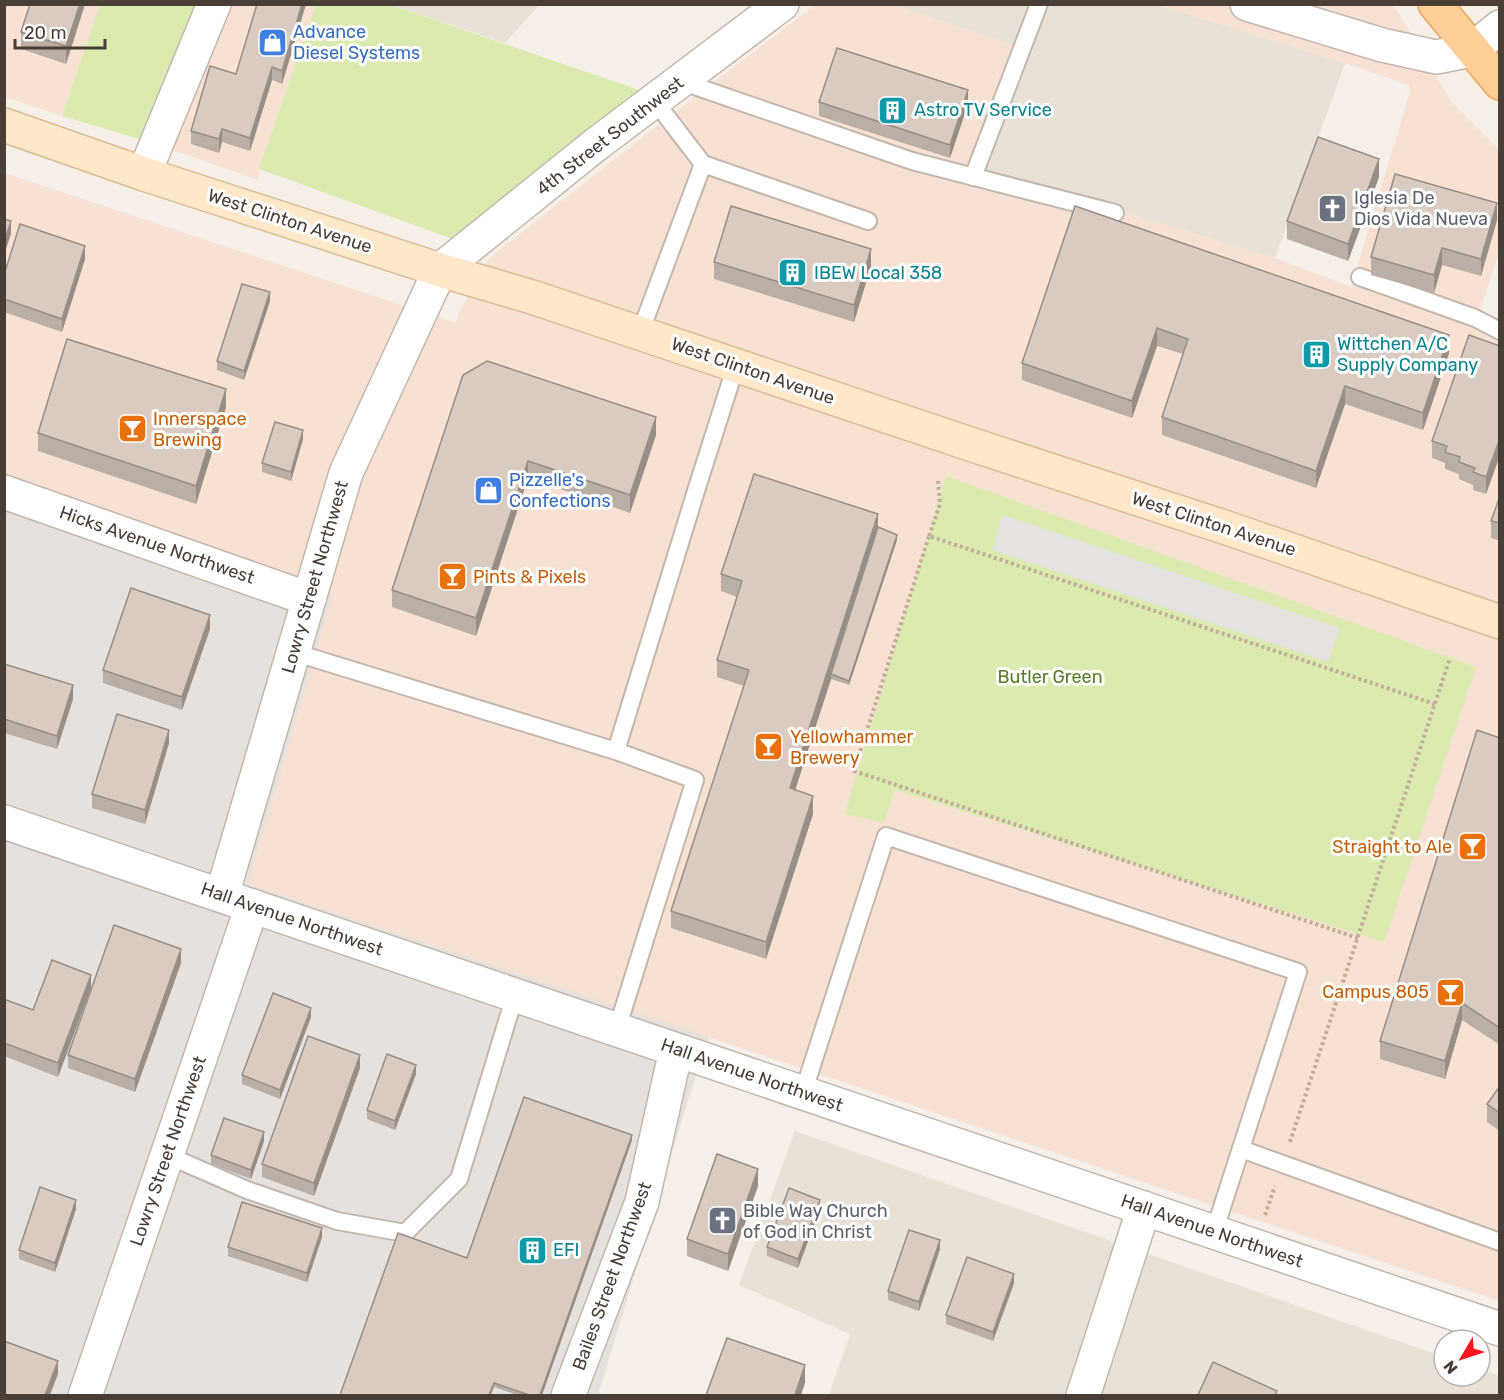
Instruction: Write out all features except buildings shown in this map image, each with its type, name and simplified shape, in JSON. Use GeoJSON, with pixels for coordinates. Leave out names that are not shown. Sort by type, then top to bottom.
{"type":"FeatureCollection","features":[{"type":"Feature","properties":{"kind":"main road"},"geometry":{"type":"LineString","coordinates":[[1435,4],[1500,83]]}},
{"type":"Feature","properties":{"kind":"street"},"geometry":{"type":"LineString","coordinates":[[144,174],[214,4]]}},
{"type":"Feature","properties":{"kind":"street","name":"4th Street Southwest"},"geometry":{"type":"LineString","coordinates":[[440,270],[594,146],[782,4]]}},
{"type":"Feature","properties":{"kind":"street"},"geometry":{"type":"LineString","coordinates":[[1247,4],[1382,45],[1436,57],[1472,50],[1500,27]]}},
{"type":"Feature","properties":{"kind":"street","name":"West Clinton Avenue"},"geometry":{"type":"LineString","coordinates":[[4,125],[144,174],[440,270],[532,297],[973,446],[1227,528],[1500,622]]}},
{"type":"Feature","properties":{"kind":"street","name":"Lowry Street Northwest"},"geometry":{"type":"LineString","coordinates":[[85,1395],[167,1155],[237,901],[293,652],[346,473],[440,270]]}},
{"type":"Feature","properties":{"kind":"street","name":"Hicks Avenue Northwest"},"geometry":{"type":"LineString","coordinates":[[4,492],[309,599]]}},
{"type":"Feature","properties":{"kind":"street","name":"Hall Avenue Northwest"},"geometry":{"type":"LineString","coordinates":[[4,822],[1500,1329]]}},
{"type":"Feature","properties":{"kind":"street","name":"Bailes Street Northwest"},"geometry":{"type":"LineString","coordinates":[[568,1395],[642,1202],[676,1050]]}},
{"type":"Feature","properties":{"kind":"street"},"geometry":{"type":"LineString","coordinates":[[1083,1395],[1144,1208]]}},
{"type":"Feature","properties":{"kind":"lane"},"geometry":{"type":"LineString","coordinates":[[973,177],[1039,4]]}},
{"type":"Feature","properties":{"kind":"lane"},"geometry":{"type":"LineString","coordinates":[[680,81],[912,161],[1115,213]]}},
{"type":"Feature","properties":{"kind":"lane"},"geometry":{"type":"LineString","coordinates":[[654,100],[703,164],[868,221]]}},
{"type":"Feature","properties":{"kind":"lane"},"geometry":{"type":"LineString","coordinates":[[640,333],[703,164]]}},
{"type":"Feature","properties":{"kind":"lane"},"geometry":{"type":"LineString","coordinates":[[1360,277],[1476,318],[1500,331]]}},
{"type":"Feature","properties":{"kind":"lane"},"geometry":{"type":"LineString","coordinates":[[616,752],[736,365]]}},
{"type":"Feature","properties":{"kind":"lane"},"geometry":{"type":"LineString","coordinates":[[293,652],[616,752],[695,780],[617,1029]]}},
{"type":"Feature","properties":{"kind":"lane"},"geometry":{"type":"LineString","coordinates":[[803,1092],[886,836],[1298,972],[1214,1232]]}},
{"type":"Feature","properties":{"kind":"lane"},"geometry":{"type":"LineString","coordinates":[[167,1155],[247,1190],[337,1221],[405,1233],[459,1179],[515,995]]}},
{"type":"Feature","properties":{"kind":"lane"},"geometry":{"type":"LineString","coordinates":[[1241,1149],[1500,1242]]}},
{"type":"Feature","properties":{"kind":"path"},"geometry":{"type":"LineString","coordinates":[[938,480],[940,504],[854,771],[1358,938]]}},
{"type":"Feature","properties":{"kind":"path"},"geometry":{"type":"LineString","coordinates":[[929,536],[1435,705]]}},
{"type":"Feature","properties":{"kind":"path"},"geometry":{"type":"LineString","coordinates":[[1265,1215],[1450,658]]}},
{"type":"Feature","properties":{"kind":"shaded area"},"geometry":{"type":"Polygon","coordinates":[[[5,5],[100,5],[62,116],[5,97],[5,5]]]}},
{"type":"Feature","properties":{"kind":"shaded area"},"geometry":{"type":"Polygon","coordinates":[[[202,5],[316,5],[259,169],[258,180],[156,144],[202,5]]]}},
{"type":"Feature","properties":{"kind":"shaded area"},"geometry":{"type":"Polygon","coordinates":[[[391,5],[539,5],[505,43],[391,5]]]}},
{"type":"Feature","properties":{"kind":"shaded area"},"geometry":{"type":"Polygon","coordinates":[[[815,5],[895,5],[1022,48],[979,168],[1275,258],[1351,287],[1410,92],[1409,85],[1158,5],[1392,5],[1452,103],[1499,150],[1499,252],[1475,325],[1500,331],[1499,1301],[248,884],[333,594],[5,474],[4,173],[456,323],[459,313],[490,257],[815,5]]]}},
{"type":"Feature","properties":{"kind":"shaded area"},"geometry":{"type":"Polygon","coordinates":[[[895,5],[1158,5],[1345,63],[1275,258],[979,168],[1022,48],[895,5]]]}},
{"type":"Feature","properties":{"kind":"shaded area"},"geometry":{"type":"Polygon","coordinates":[[[4,474],[333,594],[248,884],[709,1037],[598,1395],[5,1395],[4,474]]]}},
{"type":"Feature","properties":{"kind":"shaded area"},"geometry":{"type":"Polygon","coordinates":[[[1003,515],[1340,628],[1328,662],[992,550],[1003,515]]]}},
{"type":"Feature","properties":{"kind":"shaded area"},"geometry":{"type":"Polygon","coordinates":[[[795,1131],[1432,1353],[1432,1388],[1492,1388],[1492,1373],[1499,1376],[1499,1395],[829,1395],[850,1334],[739,1285],[795,1131]]]}},
{"type":"Feature","properties":{"kind":"green space"},"geometry":{"type":"Polygon","coordinates":[[[100,5],[202,5],[156,144],[62,116],[100,5]]]}},
{"type":"Feature","properties":{"kind":"green space"},"geometry":{"type":"Polygon","coordinates":[[[316,5],[391,5],[639,90],[464,243],[259,169],[316,5]]]}},
{"type":"Feature","properties":{"kind":"green space","name":"Butler Green"},"geometry":{"type":"Polygon","coordinates":[[[946,476],[1476,667],[1384,942],[895,790],[884,823],[845,814],[946,476]]]}},
{"type":"Feature","properties":{"kind":"place","name":"Advance Diesel Systems"},"geometry":{"type":"Point","coordinates":[272,42]}},
{"type":"Feature","properties":{"kind":"place","name":"Astro TV Service"},"geometry":{"type":"Point","coordinates":[893,110]}},
{"type":"Feature","properties":{"kind":"place","name":"Iglesia De Dios Vida Nueva"},"geometry":{"type":"Point","coordinates":[1333,208]}},
{"type":"Feature","properties":{"kind":"place","name":"IBEW Local 358"},"geometry":{"type":"Point","coordinates":[793,273]}},
{"type":"Feature","properties":{"kind":"place","name":"Wittchen A/C Supply Company"},"geometry":{"type":"Point","coordinates":[1316,354]}},
{"type":"Feature","properties":{"kind":"place","name":"Innerspace Brewing"},"geometry":{"type":"Point","coordinates":[132,429]}},
{"type":"Feature","properties":{"kind":"place","name":"Pizzelle's Confections"},"geometry":{"type":"Point","coordinates":[488,490]}},
{"type":"Feature","properties":{"kind":"place","name":"Pints & Pixels"},"geometry":{"type":"Point","coordinates":[452,577]}},
{"type":"Feature","properties":{"kind":"place","name":"Yellowhammer Brewery"},"geometry":{"type":"Point","coordinates":[769,747]}},
{"type":"Feature","properties":{"kind":"place","name":"Straight to Ale"},"geometry":{"type":"Point","coordinates":[1473,847]}},
{"type":"Feature","properties":{"kind":"place","name":"Campus 805"},"geometry":{"type":"Point","coordinates":[1450,992]}},
{"type":"Feature","properties":{"kind":"place","name":"Bible Way Church of God in Christ"},"geometry":{"type":"Point","coordinates":[722,1221]}},
{"type":"Feature","properties":{"kind":"place","name":"EFI"},"geometry":{"type":"Point","coordinates":[532,1250]}}]}
